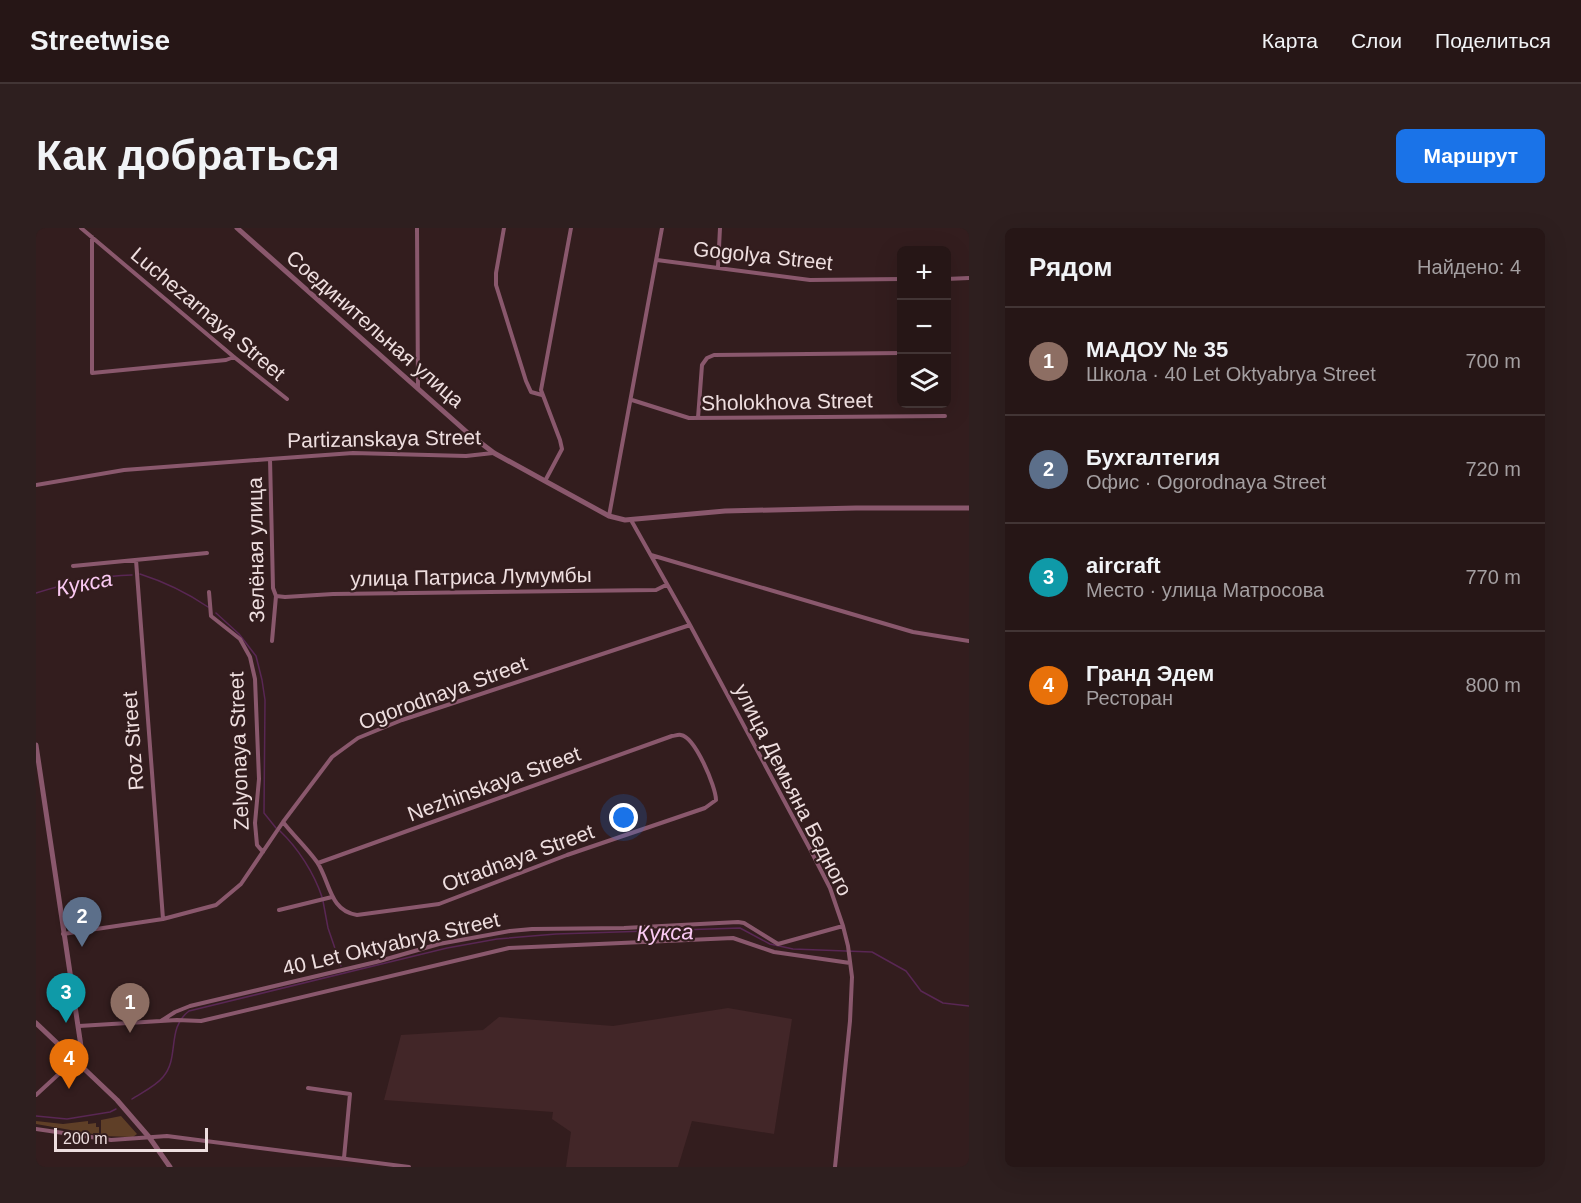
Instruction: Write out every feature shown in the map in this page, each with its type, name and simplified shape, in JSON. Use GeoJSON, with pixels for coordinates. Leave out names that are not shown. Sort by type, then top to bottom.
{"type":"FeatureCollection","features":[{"type":"Feature","properties":{"kind":"street","name":"Luchezarnaya Street"},"geometry":{"type":"LineString","coordinates":[[81,228],[287,399]]}},
{"type":"Feature","properties":{"kind":"street","name":"Соединительная улица"},"geometry":{"type":"LineString","coordinates":[[237,228],[469,434],[494,453]]}},
{"type":"Feature","properties":{"kind":"street"},"geometry":{"type":"LineString","coordinates":[[417,228],[418,388]]}},
{"type":"Feature","properties":{"kind":"street"},"geometry":{"type":"LineString","coordinates":[[504,228],[496,285],[526,381],[531,392],[542,395]]}},
{"type":"Feature","properties":{"kind":"street"},"geometry":{"type":"LineString","coordinates":[[545,482],[562,449],[541,390],[571,228]]}},
{"type":"Feature","properties":{"kind":"street"},"geometry":{"type":"LineString","coordinates":[[609,516],[662,228]]}},
{"type":"Feature","properties":{"kind":"street"},"geometry":{"type":"LineString","coordinates":[[718,267],[720,228]]}},
{"type":"Feature","properties":{"kind":"street"},"geometry":{"type":"LineString","coordinates":[[92,237],[92,374],[226,360],[234,357]]}},
{"type":"Feature","properties":{"kind":"street","name":"Gogolya Street"},"geometry":{"type":"LineString","coordinates":[[657,260],[810,280],[897,279]]}},
{"type":"Feature","properties":{"kind":"street"},"geometry":{"type":"LineString","coordinates":[[951,279],[969,278]]}},
{"type":"Feature","properties":{"kind":"street"},"geometry":{"type":"LineString","coordinates":[[698,418],[702,365],[707,358],[714,355],[897,353]]}},
{"type":"Feature","properties":{"kind":"street","name":"Sholokhova Street"},"geometry":{"type":"LineString","coordinates":[[632,400],[689,418],[945,416]]}},
{"type":"Feature","properties":{"kind":"street","name":"Partizanskaya Street"},"geometry":{"type":"LineString","coordinates":[[36,485],[124,470],[353,453],[466,456],[494,453],[609,516],[630,520],[725,511],[969,508]]}},
{"type":"Feature","properties":{"kind":"street","name":"Зелёная улица"},"geometry":{"type":"LineString","coordinates":[[270,459],[273,588],[276,596],[272,641]]}},
{"type":"Feature","properties":{"kind":"street","name":"улица Демьяна Бедного"},"geometry":{"type":"LineString","coordinates":[[630,520],[690,625],[825,878],[843,926],[850,963],[850,1022],[835,1167]]}},
{"type":"Feature","properties":{"kind":"street"},"geometry":{"type":"LineString","coordinates":[[73,566],[207,553]]}},
{"type":"Feature","properties":{"kind":"street"},"geometry":{"type":"LineString","coordinates":[[651,555],[913,632],[969,641]]}},
{"type":"Feature","properties":{"kind":"street","name":"Roz Street"},"geometry":{"type":"LineString","coordinates":[[136,560],[163,919]]}},
{"type":"Feature","properties":{"kind":"street","name":"улица Патриса Лумумбы"},"geometry":{"type":"LineString","coordinates":[[276,596],[656,590],[666,585]]}},
{"type":"Feature","properties":{"kind":"street","name":"Zelyonaya Street"},"geometry":{"type":"LineString","coordinates":[[209,592],[211,616],[240,639],[250,657],[255,679],[259,779],[255,823],[257,845],[263,852]]}},
{"type":"Feature","properties":{"kind":"street","name":"Ogorodnaya Street"},"geometry":{"type":"LineString","coordinates":[[63,934],[163,919],[216,905],[241,884],[281,824],[332,757],[358,738],[402,720],[690,625]]}},
{"type":"Feature","properties":{"kind":"street","name":"Otradnaya Street"},"geometry":{"type":"LineString","coordinates":[[332,897],[349,914],[357,915],[439,904],[567,855],[705,808],[716,800],[716,791],[698,752],[688,738],[682,735]]}},
{"type":"Feature","properties":{"kind":"street","name":"Nezhinskaya Street"},"geometry":{"type":"LineString","coordinates":[[318,863],[672,736],[682,735]]}},
{"type":"Feature","properties":{"kind":"street"},"geometry":{"type":"LineString","coordinates":[[36,745],[82,1053],[36,1095]]}},
{"type":"Feature","properties":{"kind":"street"},"geometry":{"type":"LineString","coordinates":[[279,910],[332,897],[318,863],[281,824]]}},
{"type":"Feature","properties":{"kind":"street","name":"40 Let Oktyabrya Street"},"geometry":{"type":"LineString","coordinates":[[159,1022],[190,1006],[376,962],[439,944],[510,931],[738,922],[744,923],[778,944],[843,926]]}},
{"type":"Feature","properties":{"kind":"street","name":"40 Let Oktyabrya Street"},"geometry":{"type":"LineString","coordinates":[[79,1026],[179,1020],[201,1021],[509,948],[733,938],[774,952],[850,963]]}},
{"type":"Feature","properties":{"kind":"street"},"geometry":{"type":"LineString","coordinates":[[36,1023],[123,1106],[170,1167]]}},
{"type":"Feature","properties":{"kind":"street"},"geometry":{"type":"LineString","coordinates":[[308,1088],[350,1094],[344,1158]]}},
{"type":"Feature","properties":{"kind":"street"},"geometry":{"type":"LineString","coordinates":[[36,1130],[111,1140],[167,1136],[409,1167]]}},
{"type":"Feature","properties":{"kind":"shaded area"},"geometry":{"type":"Polygon","coordinates":[[[728,1008],[792,1019],[774,1134],[692,1121],[678,1167],[566,1167],[571,1132],[552,1119],[553,1112],[384,1100],[401,1035],[483,1030],[499,1017],[613,1026],[728,1008]]]}},
{"type":"Feature","properties":{"kind":"shaded area"},"geometry":{"type":"Polygon","coordinates":[[[121,1116],[137,1134],[133,1137],[101,1136],[101,1120],[121,1116]]]}},
{"type":"Feature","properties":{"kind":"shaded area"},"geometry":{"type":"Polygon","coordinates":[[[36,1121],[63,1124],[88,1121],[88,1124],[96,1123],[96,1127],[99,1127],[99,1135],[36,1124],[36,1121]]]}},
{"type":"Feature","properties":{"kind":"waterway","name":"Кукса"},"geometry":{"type":"LineString","coordinates":[[140,574],[175,588],[208,607]]}},
{"type":"Feature","properties":{"kind":"waterway","name":"Кукса"},"geometry":{"type":"LineString","coordinates":[[36,593],[84,581],[132,575]]}},
{"type":"Feature","properties":{"kind":"waterway","name":"Кукса"},"geometry":{"type":"LineString","coordinates":[[216,613],[239,634],[256,656],[265,700],[264,813],[276,828]]}},
{"type":"Feature","properties":{"kind":"waterway","name":"Кукса"},"geometry":{"type":"LineString","coordinates":[[280,831],[305,861],[322,897]]}},
{"type":"Feature","properties":{"kind":"waterway","name":"Кукса"},"geometry":{"type":"LineString","coordinates":[[323,901],[328,928],[341,966]]}},
{"type":"Feature","properties":{"kind":"waterway","name":"Кукса"},"geometry":{"type":"LineString","coordinates":[[132,1099],[163,1077],[171,1061],[178,1026],[189,1011],[447,948],[497,939],[556,934],[740,928],[770,944],[793,949],[872,952],[906,971],[921,991],[943,1003],[969,1006]]}},
{"type":"Feature","properties":{"kind":"waterway","name":"Кукса"},"geometry":{"type":"LineString","coordinates":[[36,1116],[67,1119],[116,1109]]}},
{"type":"Feature","properties":{"kind":"place","name":"Бухгалтегия"},"geometry":{"type":"Point","coordinates":[82,947]}},
{"type":"Feature","properties":{"kind":"place","name":"aircraft"},"geometry":{"type":"Point","coordinates":[66,1023]}},
{"type":"Feature","properties":{"kind":"place","name":"МАДОУ № 35"},"geometry":{"type":"Point","coordinates":[130,1033]}},
{"type":"Feature","properties":{"kind":"place","name":"Гранд Эдем"},"geometry":{"type":"Point","coordinates":[69,1089]}}]}
